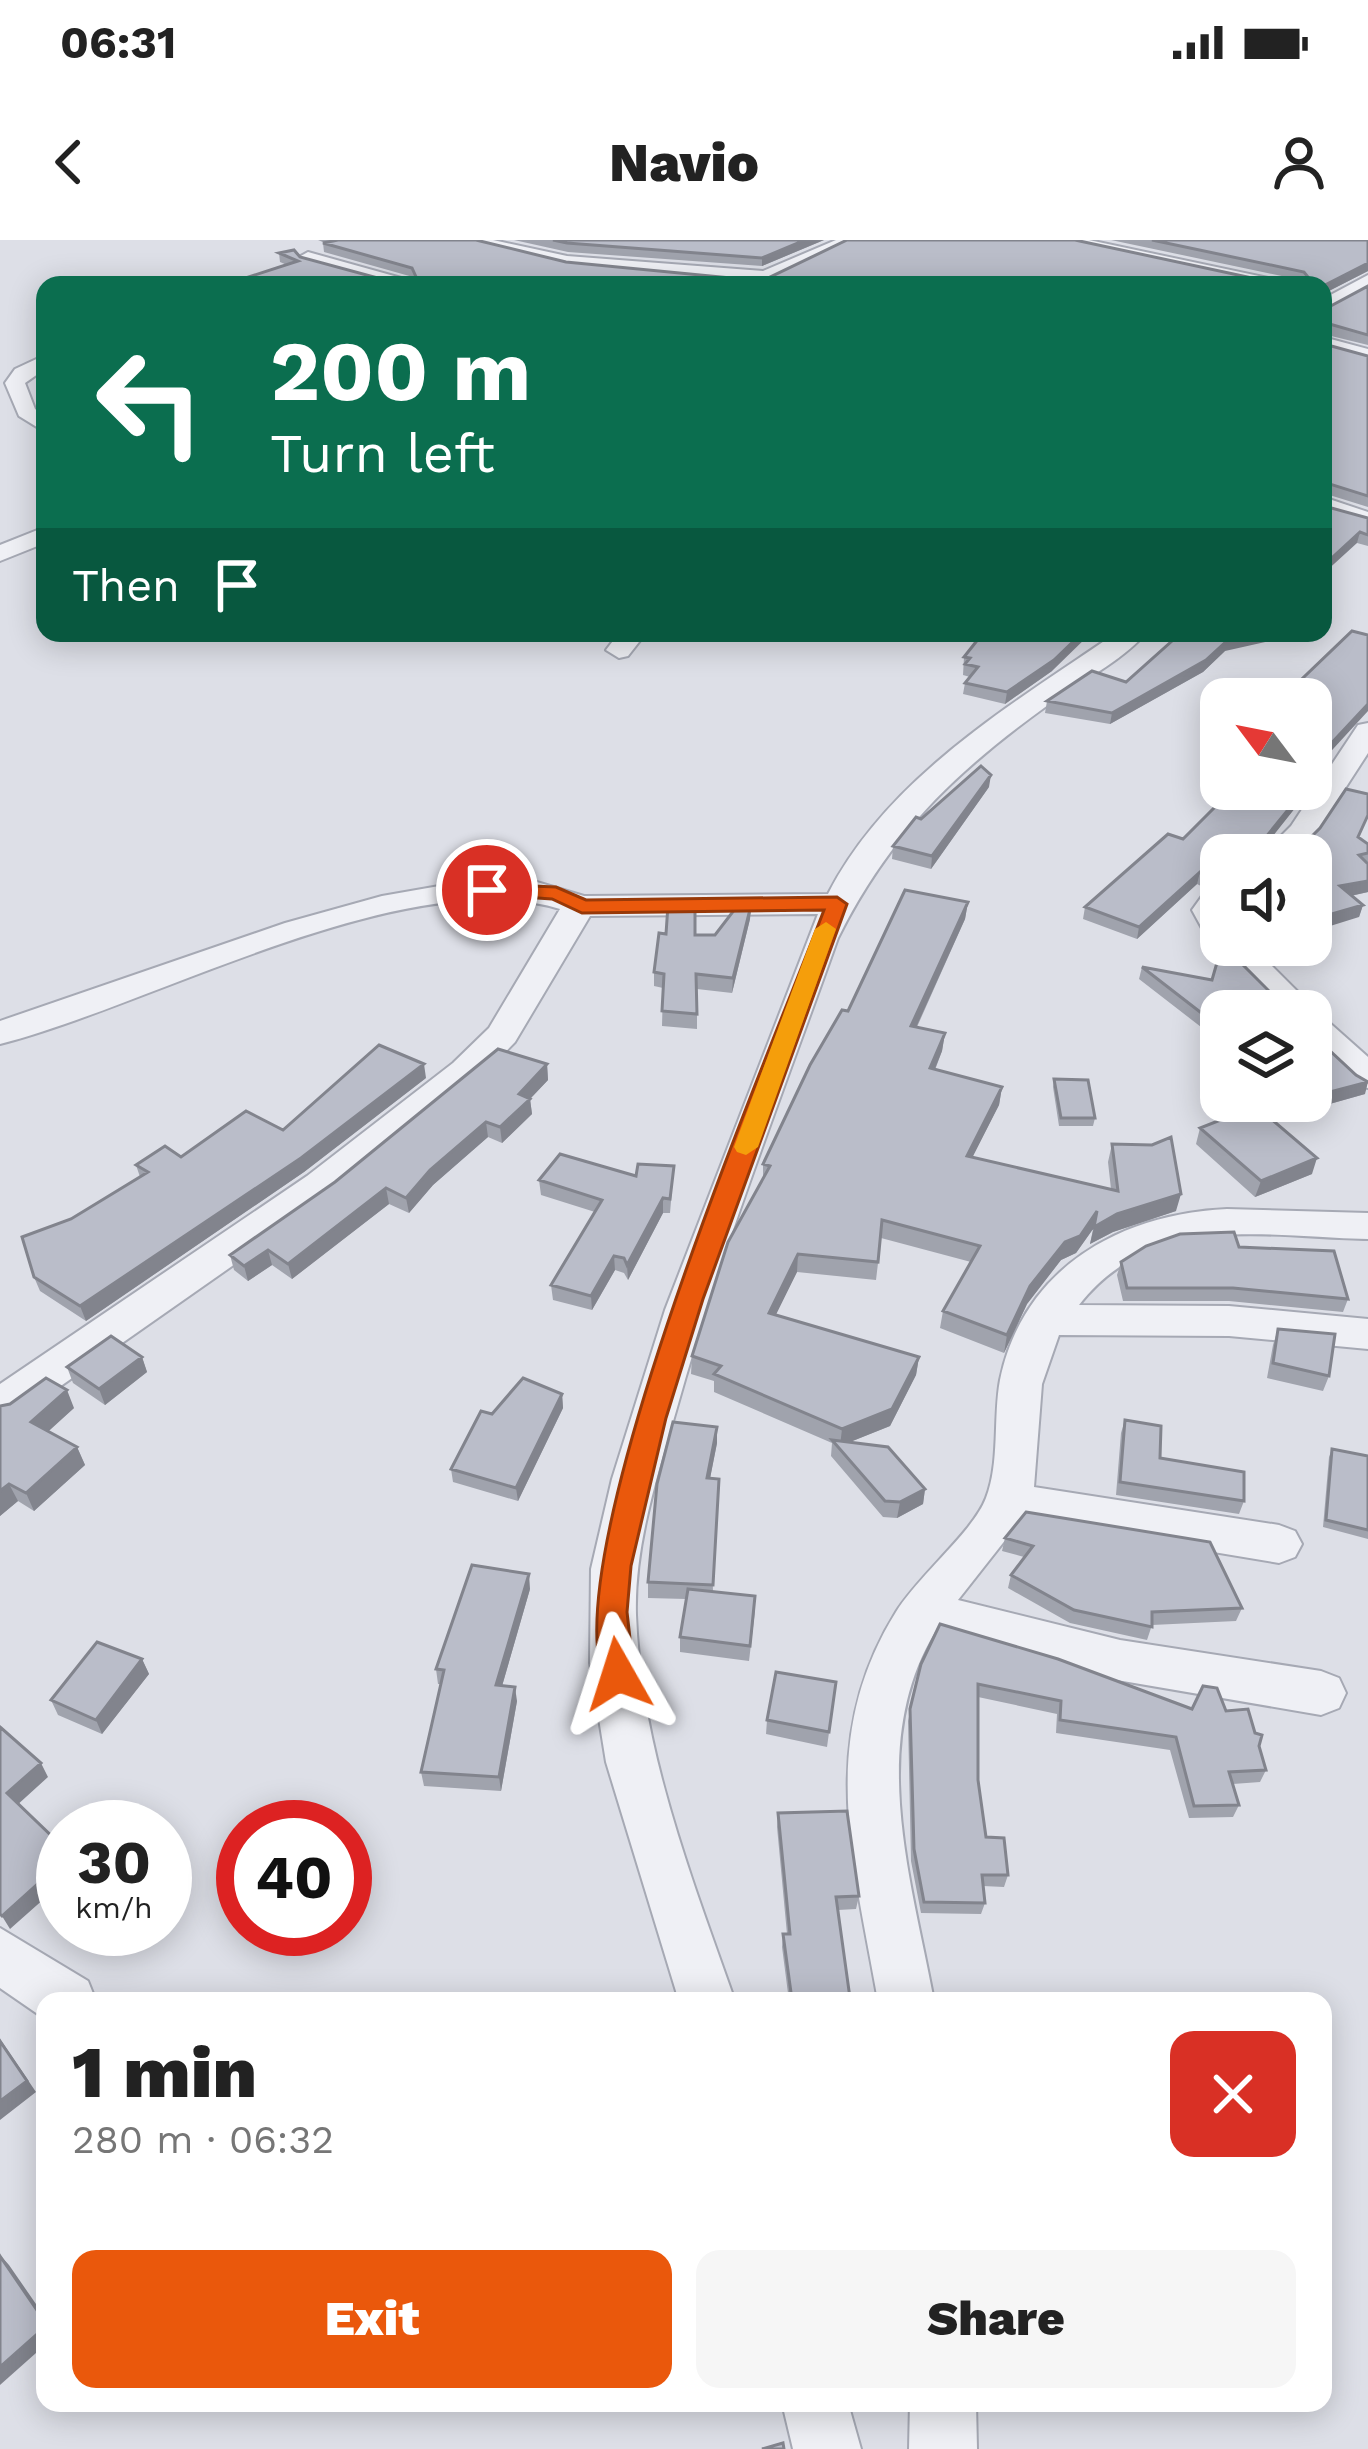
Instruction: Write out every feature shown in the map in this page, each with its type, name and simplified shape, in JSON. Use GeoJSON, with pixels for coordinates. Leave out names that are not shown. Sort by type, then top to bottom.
{"type":"FeatureCollection","features":[{"type":"Feature","properties":{"kind":"street"},"geometry":{"type":"LineString","coordinates":[[470,240],[572,262],[714,276]]}},
{"type":"Feature","properties":{"kind":"street"},"geometry":{"type":"LineString","coordinates":[[764,276],[850,240]]}},
{"type":"Feature","properties":{"kind":"street"},"geometry":{"type":"LineString","coordinates":[[1063,240],[1220,276]]}},
{"type":"Feature","properties":{"kind":"street"},"geometry":{"type":"LineString","coordinates":[[1119,251],[1143,240]]}},
{"type":"Feature","properties":{"kind":"street"},"geometry":{"type":"LineString","coordinates":[[546,276],[607,244]]}},
{"type":"Feature","properties":{"kind":"street"},"geometry":{"type":"LineString","coordinates":[[308,257],[374,276]]}},
{"type":"Feature","properties":{"kind":"street"},"geometry":{"type":"LineString","coordinates":[[1332,293],[1367,281]]}},
{"type":"Feature","properties":{"kind":"street"},"geometry":{"type":"LineString","coordinates":[[1332,346],[1368,355]]}},
{"type":"Feature","properties":{"kind":"street"},"geometry":{"type":"LineString","coordinates":[[36,366],[15,383],[26,412],[36,418]]}},
{"type":"Feature","properties":{"kind":"street"},"geometry":{"type":"LineString","coordinates":[[1332,506],[1368,502]]}},
{"type":"Feature","properties":{"kind":"street"},"geometry":{"type":"LineString","coordinates":[[1332,507],[1368,520]]}},
{"type":"Feature","properties":{"kind":"street"},"geometry":{"type":"LineString","coordinates":[[0,554],[36,538]]}},
{"type":"Feature","properties":{"kind":"street"},"geometry":{"type":"LineString","coordinates":[[704,1992],[661,1868],[635,1763],[612,1612],[615,1566],[668,1363],[837,904],[881,835],[915,795],[1121,642]]}},
{"type":"Feature","properties":{"kind":"street"},"geometry":{"type":"LineString","coordinates":[[1300,834],[1368,731]]}},
{"type":"Feature","properties":{"kind":"street"},"geometry":{"type":"LineString","coordinates":[[0,1033],[307,928],[437,895],[535,890],[556,893],[582,906],[837,904]]}},
{"type":"Feature","properties":{"kind":"street"},"geometry":{"type":"LineString","coordinates":[[0,1406],[321,1185],[466,1071],[503,1034],[568,919],[582,906]]}},
{"type":"Feature","properties":{"kind":"street"},"geometry":{"type":"LineString","coordinates":[[1253,966],[1277,990]]}},
{"type":"Feature","properties":{"kind":"street"},"geometry":{"type":"LineString","coordinates":[[1332,1044],[1368,1077]]}},
{"type":"Feature","properties":{"kind":"street"},"geometry":{"type":"LineString","coordinates":[[904,1992],[883,1867],[874,1774],[876,1718],[894,1661],[924,1608],[1010,1500],[1015,1407],[1044,1320],[1083,1275],[1150,1232],[1239,1222],[1368,1226]]}},
{"type":"Feature","properties":{"kind":"street"},"geometry":{"type":"LineString","coordinates":[[1044,1320],[1229,1321],[1368,1334]]}},
{"type":"Feature","properties":{"kind":"street"},"geometry":{"type":"LineString","coordinates":[[1010,1500],[1155,1528],[1279,1544]]}},
{"type":"Feature","properties":{"kind":"street"},"geometry":{"type":"LineString","coordinates":[[924,1608],[1014,1638],[1076,1652],[1322,1693]]}},
{"type":"Feature","properties":{"kind":"street"},"geometry":{"type":"LineString","coordinates":[[0,1955],[55,1992]]}},
{"type":"Feature","properties":{"kind":"street"},"geometry":{"type":"LineString","coordinates":[[817,2412],[826,2449]]}},
{"type":"Feature","properties":{"kind":"street"},"geometry":{"type":"LineString","coordinates":[[943,2412],[944,2449]]}},
{"type":"Feature","properties":{"kind":"building"},"geometry":{"type":"Polygon","coordinates":[[[476,240],[566,262],[710,276],[416,276],[412,268],[323,243],[476,240]]]}},
{"type":"Feature","properties":{"kind":"building"},"geometry":{"type":"Polygon","coordinates":[[[553,240],[805,240],[762,258],[553,240]]]}},
{"type":"Feature","properties":{"kind":"building"},"geometry":{"type":"Polygon","coordinates":[[[847,240],[1075,240],[1243,276],[772,276],[847,240]]]}},
{"type":"Feature","properties":{"kind":"building"},"geometry":{"type":"Polygon","coordinates":[[[1152,240],[1368,240],[1368,263],[1332,281],[1332,276],[1307,276],[1152,240]]]}},
{"type":"Feature","properties":{"kind":"building"},"geometry":{"type":"Polygon","coordinates":[[[294,250],[300,257],[370,276],[252,276],[298,261],[279,253],[294,250]]]}},
{"type":"Feature","properties":{"kind":"building"},"geometry":{"type":"Polygon","coordinates":[[[1368,286],[1368,335],[1332,325],[1332,305],[1368,286]]]}},
{"type":"Feature","properties":{"kind":"building"},"geometry":{"type":"Polygon","coordinates":[[[1332,346],[1368,356],[1368,496],[1332,485],[1332,346]]]}},
{"type":"Feature","properties":{"kind":"building"},"geometry":{"type":"Polygon","coordinates":[[[1332,508],[1368,518],[1368,535],[1360,532],[1332,558],[1332,508]]]}},
{"type":"Feature","properties":{"kind":"building"},"geometry":{"type":"Polygon","coordinates":[[[1352,631],[1368,635],[1368,704],[1332,743],[1332,678],[1303,678],[1352,631]]]}},
{"type":"Feature","properties":{"kind":"building"},"geometry":{"type":"Polygon","coordinates":[[[976,642],[1073,642],[1007,692],[965,683],[978,667],[965,664],[970,658],[964,657],[976,642]]]}},
{"type":"Feature","properties":{"kind":"building"},"geometry":{"type":"Polygon","coordinates":[[[1171,642],[1226,642],[1206,660],[1112,713],[1047,701],[1092,671],[1126,682],[1171,642]]]}},
{"type":"Feature","properties":{"kind":"building"},"geometry":{"type":"Polygon","coordinates":[[[981,766],[991,775],[932,856],[893,846],[916,817],[921,819],[981,766]]]}},
{"type":"Feature","properties":{"kind":"building"},"geometry":{"type":"Polygon","coordinates":[[[1346,789],[1368,794],[1368,815],[1358,837],[1368,844],[1368,853],[1359,855],[1368,864],[1368,881],[1340,886],[1363,905],[1332,914],[1332,834],[1314,834],[1346,789]]]}},
{"type":"Feature","properties":{"kind":"building"},"geometry":{"type":"Polygon","coordinates":[[[1212,810],[1288,810],[1268,834],[1200,834],[1200,872],[1139,927],[1085,907],[1168,834],[1183,839],[1212,810]]]}},
{"type":"Feature","properties":{"kind":"building"},"geometry":{"type":"Polygon","coordinates":[[[905,890],[968,902],[911,1026],[945,1033],[930,1068],[1002,1087],[967,1156],[1118,1191],[1112,1144],[1152,1145],[1171,1137],[1181,1194],[1117,1214],[1094,1227],[1097,1211],[1080,1236],[1065,1242],[1030,1286],[1007,1335],[943,1311],[980,1246],[882,1220],[878,1262],[798,1254],[769,1313],[919,1357],[892,1409],[842,1429],[714,1374],[721,1366],[692,1356],[728,1242],[770,1166],[763,1164],[810,1065],[842,1010],[848,1011],[905,890]]]}},
{"type":"Feature","properties":{"kind":"building"},"geometry":{"type":"Polygon","coordinates":[[[668,905],[695,905],[695,935],[715,935],[738,905],[751,905],[733,978],[696,974],[697,1014],[662,1011],[664,974],[654,972],[659,933],[666,934],[668,905]]]}},
{"type":"Feature","properties":{"kind":"building"},"geometry":{"type":"Polygon","coordinates":[[[1216,966],[1244,966],[1268,990],[1200,990],[1200,1012],[1142,967],[1212,980],[1216,966]]]}},
{"type":"Feature","properties":{"kind":"building"},"geometry":{"type":"Polygon","coordinates":[[[379,1045],[424,1064],[301,1158],[80,1306],[34,1277],[22,1237],[71,1219],[148,1172],[136,1165],[165,1146],[181,1157],[246,1111],[283,1130],[379,1045]]]}},
{"type":"Feature","properties":{"kind":"building"},"geometry":{"type":"Polygon","coordinates":[[[498,1049],[547,1064],[519,1094],[530,1099],[500,1127],[486,1122],[430,1170],[406,1198],[386,1188],[288,1264],[268,1250],[244,1266],[230,1255],[335,1182],[498,1049]]]}},
{"type":"Feature","properties":{"kind":"building"},"geometry":{"type":"Polygon","coordinates":[[[1332,1053],[1356,1075],[1368,1082],[1332,1091],[1332,1053]]]}},
{"type":"Feature","properties":{"kind":"building"},"geometry":{"type":"Polygon","coordinates":[[[1054,1079],[1088,1080],[1095,1118],[1061,1118],[1054,1079]]]}},
{"type":"Feature","properties":{"kind":"building"},"geometry":{"type":"Polygon","coordinates":[[[1215,1122],[1275,1122],[1317,1158],[1261,1181],[1200,1128],[1215,1122]]]}},
{"type":"Feature","properties":{"kind":"building"},"geometry":{"type":"Polygon","coordinates":[[[560,1154],[636,1176],[638,1164],[674,1166],[670,1199],[663,1198],[627,1265],[624,1258],[614,1256],[591,1296],[551,1285],[602,1200],[539,1180],[560,1154]]]}},
{"type":"Feature","properties":{"kind":"building"},"geometry":{"type":"Polygon","coordinates":[[[1234,1232],[1239,1247],[1334,1251],[1348,1299],[1233,1288],[1127,1288],[1121,1262],[1146,1246],[1180,1234],[1234,1232]]]}},
{"type":"Feature","properties":{"kind":"building"},"geometry":{"type":"Polygon","coordinates":[[[1278,1329],[1335,1334],[1329,1376],[1273,1363],[1278,1329]]]}},
{"type":"Feature","properties":{"kind":"building"},"geometry":{"type":"Polygon","coordinates":[[[111,1336],[142,1357],[99,1389],[67,1367],[111,1336]]]}},
{"type":"Feature","properties":{"kind":"building"},"geometry":{"type":"Polygon","coordinates":[[[46,1378],[67,1390],[31,1422],[77,1447],[26,1493],[9,1484],[0,1491],[0,1406],[46,1378]]]}},
{"type":"Feature","properties":{"kind":"building"},"geometry":{"type":"Polygon","coordinates":[[[523,1378],[562,1394],[516,1488],[451,1469],[481,1411],[492,1414],[523,1378]]]}},
{"type":"Feature","properties":{"kind":"building"},"geometry":{"type":"Polygon","coordinates":[[[1125,1420],[1161,1426],[1160,1458],[1244,1472],[1244,1501],[1120,1482],[1125,1420]]]}},
{"type":"Feature","properties":{"kind":"building"},"geometry":{"type":"Polygon","coordinates":[[[673,1422],[717,1427],[707,1478],[719,1479],[713,1585],[648,1582],[657,1484],[673,1422]]]}},
{"type":"Feature","properties":{"kind":"building"},"geometry":{"type":"Polygon","coordinates":[[[832,1440],[888,1447],[925,1489],[900,1502],[885,1501],[832,1440]]]}},
{"type":"Feature","properties":{"kind":"building"},"geometry":{"type":"Polygon","coordinates":[[[1332,1449],[1368,1456],[1368,1530],[1326,1520],[1332,1449]]]}},
{"type":"Feature","properties":{"kind":"building"},"geometry":{"type":"Polygon","coordinates":[[[1026,1512],[1210,1542],[1242,1608],[1152,1612],[1152,1627],[1074,1610],[1011,1575],[1033,1546],[1005,1538],[1026,1512]]]}},
{"type":"Feature","properties":{"kind":"building"},"geometry":{"type":"Polygon","coordinates":[[[472,1565],[529,1574],[496,1685],[515,1687],[499,1777],[421,1772],[444,1670],[436,1669],[472,1565]]]}},
{"type":"Feature","properties":{"kind":"building"},"geometry":{"type":"Polygon","coordinates":[[[688,1589],[755,1596],[750,1646],[680,1637],[688,1589]]]}},
{"type":"Feature","properties":{"kind":"building"},"geometry":{"type":"Polygon","coordinates":[[[940,1624],[1058,1659],[1192,1709],[1203,1686],[1217,1688],[1226,1711],[1248,1709],[1255,1733],[1262,1735],[1259,1746],[1266,1770],[1229,1772],[1239,1805],[1194,1806],[1176,1737],[1060,1720],[1061,1701],[978,1684],[978,1780],[986,1837],[1004,1838],[1008,1875],[982,1875],[985,1903],[924,1902],[914,1849],[910,1709],[921,1664],[940,1624]]]}},
{"type":"Feature","properties":{"kind":"building"},"geometry":{"type":"Polygon","coordinates":[[[97,1642],[142,1659],[96,1720],[51,1700],[97,1642]]]}},
{"type":"Feature","properties":{"kind":"building"},"geometry":{"type":"Polygon","coordinates":[[[776,1672],[836,1682],[829,1732],[767,1720],[776,1672]]]}},
{"type":"Feature","properties":{"kind":"building"},"geometry":{"type":"Polygon","coordinates":[[[0,1727],[41,1763],[7,1793],[36,1821],[36,1885],[0,1914],[0,1727]]]}},
{"type":"Feature","properties":{"kind":"building"},"geometry":{"type":"Polygon","coordinates":[[[847,1811],[859,1896],[836,1897],[849,1992],[791,1992],[783,1934],[790,1934],[778,1813],[847,1811]]]}},
{"type":"Feature","properties":{"kind":"building"},"geometry":{"type":"Polygon","coordinates":[[[0,2041],[27,2081],[0,2101],[0,2041]]]}},
{"type":"Feature","properties":{"kind":"building"},"geometry":{"type":"Polygon","coordinates":[[[0,2256],[36,2309],[36,2335],[0,2367],[0,2256]]]}},
{"type":"Feature","properties":{"kind":"slow traffic"},"geometry":{"type":"LineString","coordinates":[[746,1147],[826,929]]}},
{"type":"Feature","properties":{"kind":"route"},"geometry":{"type":"LineString","coordinates":[[487,890],[556,893],[582,906],[837,904],[690,1299],[652,1418],[615,1566],[612,1612],[618,1674]]}}]}
